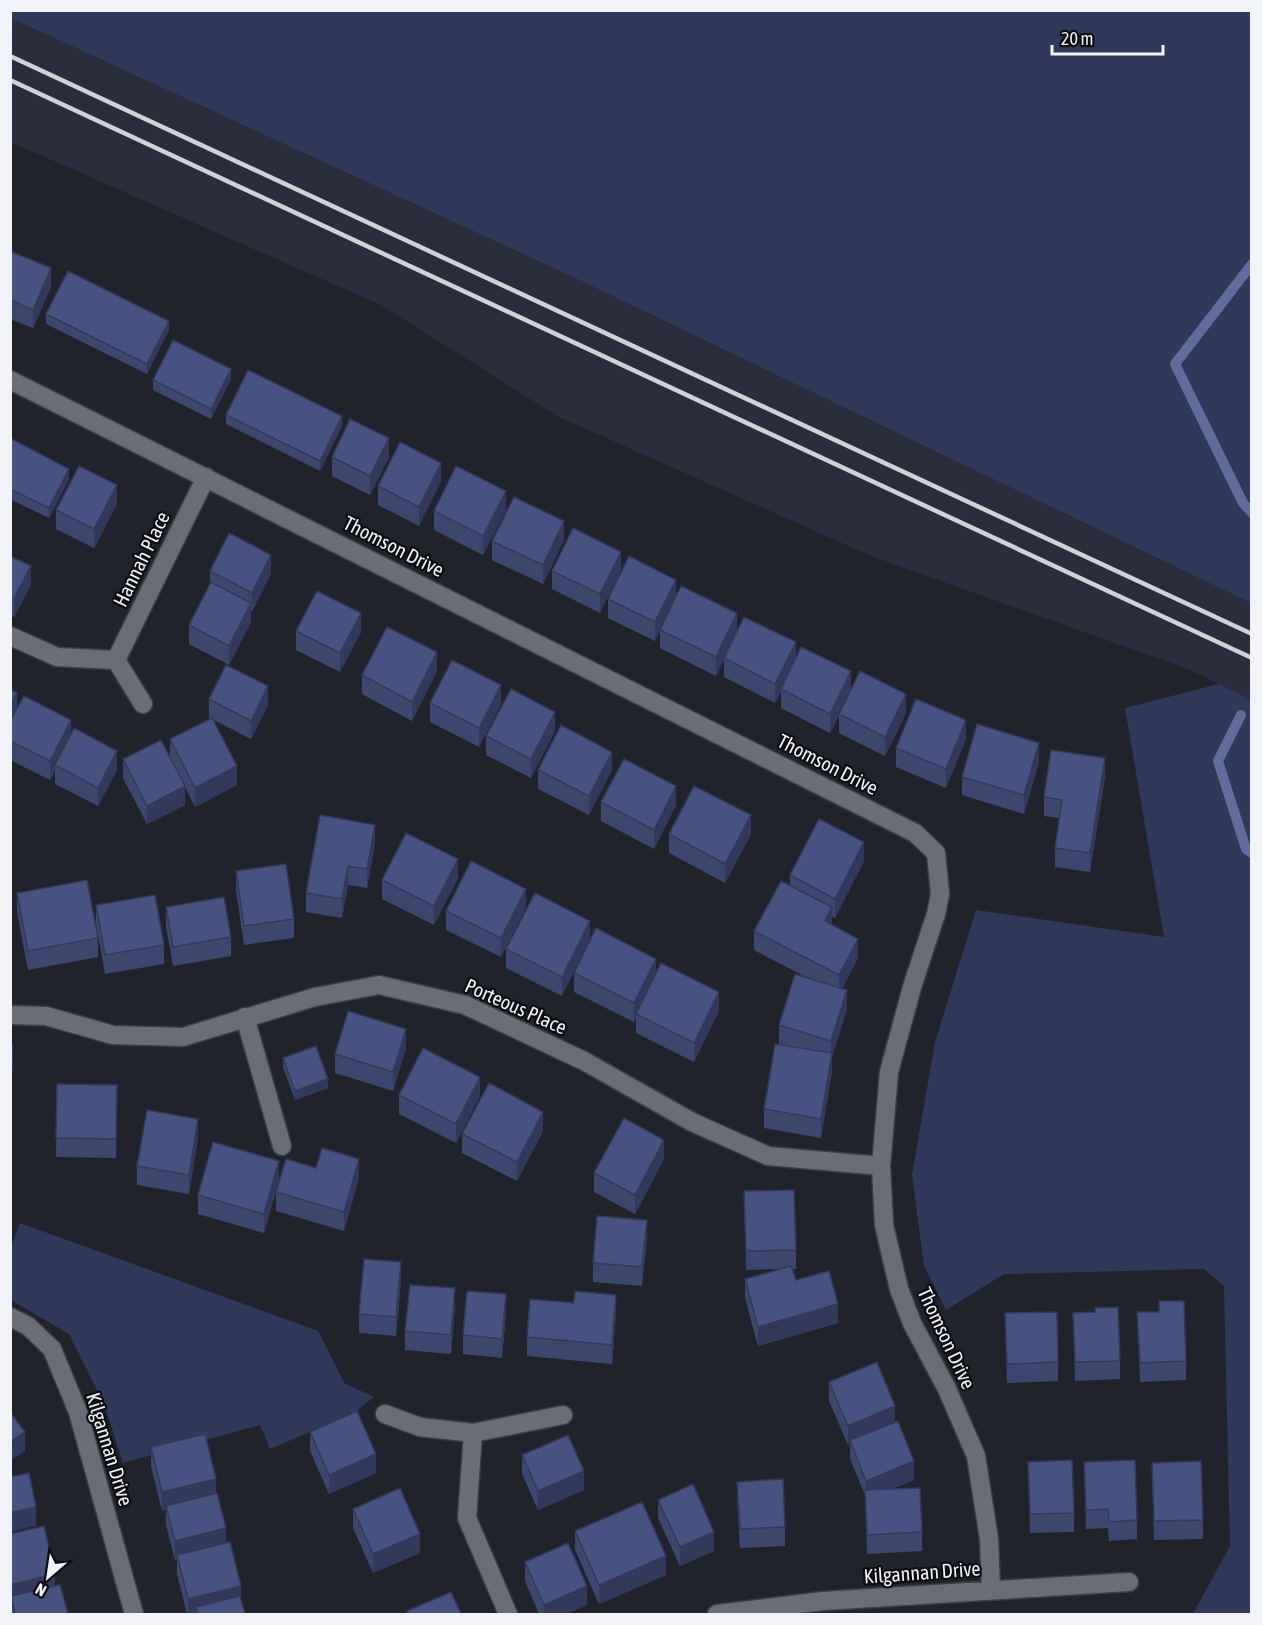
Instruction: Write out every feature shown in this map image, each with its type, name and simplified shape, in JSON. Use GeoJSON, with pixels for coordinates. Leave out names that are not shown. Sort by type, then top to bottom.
{"type":"FeatureCollection","features":[{"type":"Feature","properties":{"kind":"street","name":"Thomson Drive"},"geometry":{"type":"LineString","coordinates":[[10,380],[915,833],[936,853],[940,894],[938,904],[912,987],[890,1072],[881,1167],[884,1225],[899,1289],[912,1323],[947,1389],[976,1456],[989,1539],[991,1590]]}},
{"type":"Feature","properties":{"kind":"street","name":"Hannah Place"},"geometry":{"type":"LineString","coordinates":[[116,660],[206,477]]}},
{"type":"Feature","properties":{"kind":"street"},"geometry":{"type":"LineString","coordinates":[[10,636],[57,657],[116,660],[143,704]]}},
{"type":"Feature","properties":{"kind":"street","name":"Porteous Place"},"geometry":{"type":"LineString","coordinates":[[10,1015],[46,1016],[112,1035],[183,1037],[315,997],[379,985],[465,1005],[574,1057],[692,1122],[768,1156],[881,1167]]}},
{"type":"Feature","properties":{"kind":"street"},"geometry":{"type":"LineString","coordinates":[[245,1017],[282,1146]]}},
{"type":"Feature","properties":{"kind":"street","name":"Kilgannan Drive"},"geometry":{"type":"LineString","coordinates":[[10,1317],[28,1326],[52,1349],[78,1412],[134,1614]]}},
{"type":"Feature","properties":{"kind":"street"},"geometry":{"type":"LineString","coordinates":[[385,1414],[420,1427],[473,1433],[563,1415]]}},
{"type":"Feature","properties":{"kind":"street"},"geometry":{"type":"LineString","coordinates":[[473,1433],[467,1518],[508,1614]]}},
{"type":"Feature","properties":{"kind":"street","name":"Kilgannan Drive"},"geometry":{"type":"LineString","coordinates":[[717,1614],[824,1601],[1129,1582]]}},
{"type":"Feature","properties":{"kind":"shaded area"},"geometry":{"type":"Polygon","coordinates":[[[11,10],[1251,11],[1251,603],[575,278],[11,18],[11,10]]]}},
{"type":"Feature","properties":{"kind":"shaded area"},"geometry":{"type":"Polygon","coordinates":[[[11,18],[575,278],[1251,603],[1251,700],[1188,669],[871,556],[557,416],[381,305],[11,142],[11,18]]]}},
{"type":"Feature","properties":{"kind":"shaded area"},"geometry":{"type":"Polygon","coordinates":[[[1219,684],[1252,700],[1251,1614],[1193,1614],[1230,1546],[1224,1286],[1204,1269],[1004,1274],[946,1310],[924,1266],[912,1175],[935,1042],[976,910],[1164,937],[1125,708],[1219,684]]]}},
{"type":"Feature","properties":{"kind":"shaded area"},"geometry":{"type":"Polygon","coordinates":[[[20,1223],[318,1331],[344,1383],[374,1397],[352,1414],[270,1449],[260,1425],[123,1463],[104,1404],[69,1334],[11,1300],[10,1250],[20,1223]]]}},
{"type":"Feature","properties":{"kind":"building"},"geometry":{"type":"Polygon","coordinates":[[[10,251],[51,268],[33,310],[10,300],[10,251]]]}},
{"type":"Feature","properties":{"kind":"building"},"geometry":{"type":"Polygon","coordinates":[[[68,271],[169,321],[147,364],[46,314],[68,271]]]}},
{"type":"Feature","properties":{"kind":"building"},"geometry":{"type":"Polygon","coordinates":[[[173,340],[231,369],[211,409],[153,380],[173,340]]]}},
{"type":"Feature","properties":{"kind":"building"},"geometry":{"type":"Polygon","coordinates":[[[248,370],[342,416],[320,461],[226,415],[248,370]]]}},
{"type":"Feature","properties":{"kind":"building"},"geometry":{"type":"Polygon","coordinates":[[[350,419],[389,438],[370,476],[332,457],[350,419]]]}},
{"type":"Feature","properties":{"kind":"building"},"geometry":{"type":"Polygon","coordinates":[[[10,438],[69,469],[49,508],[10,489],[10,438]]]}},
{"type":"Feature","properties":{"kind":"building"},"geometry":{"type":"Polygon","coordinates":[[[400,442],[441,463],[419,507],[378,486],[400,442]]]}},
{"type":"Feature","properties":{"kind":"building"},"geometry":{"type":"Polygon","coordinates":[[[79,466],[117,485],[94,529],[56,510],[79,466]]]}},
{"type":"Feature","properties":{"kind":"building"},"geometry":{"type":"Polygon","coordinates":[[[456,466],[506,491],[483,536],[434,511],[456,466]]]}},
{"type":"Feature","properties":{"kind":"building"},"geometry":{"type":"Polygon","coordinates":[[[514,497],[564,521],[543,565],[492,541],[514,497]]]}},
{"type":"Feature","properties":{"kind":"building"},"geometry":{"type":"Polygon","coordinates":[[[573,528],[621,552],[600,594],[552,571],[573,528]]]}},
{"type":"Feature","properties":{"kind":"building"},"geometry":{"type":"Polygon","coordinates":[[[229,533],[271,555],[252,593],[210,571],[229,533]]]}},
{"type":"Feature","properties":{"kind":"building"},"geometry":{"type":"Polygon","coordinates":[[[10,556],[31,566],[14,598],[10,597],[10,556]]]}},
{"type":"Feature","properties":{"kind":"building"},"geometry":{"type":"Polygon","coordinates":[[[629,556],[676,580],[655,622],[608,599],[629,556]]]}},
{"type":"Feature","properties":{"kind":"building"},"geometry":{"type":"Polygon","coordinates":[[[211,582],[251,603],[229,646],[189,625],[211,582]]]}},
{"type":"Feature","properties":{"kind":"building"},"geometry":{"type":"Polygon","coordinates":[[[681,586],[737,613],[716,657],[660,630],[681,586]]]}},
{"type":"Feature","properties":{"kind":"building"},"geometry":{"type":"Polygon","coordinates":[[[317,591],[361,613],[340,653],[296,631],[317,591]]]}},
{"type":"Feature","properties":{"kind":"building"},"geometry":{"type":"Polygon","coordinates":[[[744,617],[796,642],[775,684],[724,658],[744,617]]]}},
{"type":"Feature","properties":{"kind":"building"},"geometry":{"type":"Polygon","coordinates":[[[387,627],[437,652],[412,702],[362,675],[387,627]]]}},
{"type":"Feature","properties":{"kind":"building"},"geometry":{"type":"Polygon","coordinates":[[[801,647],[851,671],[830,714],[781,689],[801,647]]]}},
{"type":"Feature","properties":{"kind":"building"},"geometry":{"type":"Polygon","coordinates":[[[452,660],[501,685],[479,728],[430,703],[452,660]]]}},
{"type":"Feature","properties":{"kind":"building"},"geometry":{"type":"Polygon","coordinates":[[[226,665],[268,686],[251,721],[209,699],[226,665]]]}},
{"type":"Feature","properties":{"kind":"building"},"geometry":{"type":"Polygon","coordinates":[[[860,671],[906,694],[885,737],[839,714],[860,671]]]}},
{"type":"Feature","properties":{"kind":"building"},"geometry":{"type":"Polygon","coordinates":[[[10,689],[17,693],[10,705],[10,689]]]}},
{"type":"Feature","properties":{"kind":"building"},"geometry":{"type":"Polygon","coordinates":[[[511,689],[555,712],[531,759],[486,736],[511,689]]]}},
{"type":"Feature","properties":{"kind":"building"},"geometry":{"type":"Polygon","coordinates":[[[24,696],[71,720],[50,761],[10,741],[10,721],[24,696]]]}},
{"type":"Feature","properties":{"kind":"building"},"geometry":{"type":"Polygon","coordinates":[[[916,699],[966,720],[946,769],[896,748],[916,699]]]}},
{"type":"Feature","properties":{"kind":"building"},"geometry":{"type":"Polygon","coordinates":[[[212,718],[237,766],[195,788],[170,739],[212,718]]]}},
{"type":"Feature","properties":{"kind":"building"},"geometry":{"type":"Polygon","coordinates":[[[977,724],[1039,743],[1024,795],[962,777],[977,724]]]}},
{"type":"Feature","properties":{"kind":"building"},"geometry":{"type":"Polygon","coordinates":[[[561,725],[612,752],[589,796],[538,770],[561,725]]]}},
{"type":"Feature","properties":{"kind":"building"},"geometry":{"type":"Polygon","coordinates":[[[74,728],[117,751],[98,788],[55,765],[74,728]]]}},
{"type":"Feature","properties":{"kind":"building"},"geometry":{"type":"Polygon","coordinates":[[[161,740],[185,786],[147,806],[123,759],[161,740]]]}},
{"type":"Feature","properties":{"kind":"building"},"geometry":{"type":"Polygon","coordinates":[[[1051,750],[1105,758],[1090,853],[1055,848],[1062,800],[1044,797],[1051,750]]]}},
{"type":"Feature","properties":{"kind":"building"},"geometry":{"type":"Polygon","coordinates":[[[624,759],[676,786],[654,830],[601,802],[624,759]]]}},
{"type":"Feature","properties":{"kind":"building"},"geometry":{"type":"Polygon","coordinates":[[[694,786],[751,815],[725,864],[669,834],[694,786]]]}},
{"type":"Feature","properties":{"kind":"building"},"geometry":{"type":"Polygon","coordinates":[[[320,815],[375,825],[367,869],[348,866],[342,899],[306,893],[320,815]]]}},
{"type":"Feature","properties":{"kind":"building"},"geometry":{"type":"Polygon","coordinates":[[[819,819],[864,842],[835,899],[790,875],[819,819]]]}},
{"type":"Feature","properties":{"kind":"building"},"geometry":{"type":"Polygon","coordinates":[[[406,833],[458,859],[434,906],[382,880],[406,833]]]}},
{"type":"Feature","properties":{"kind":"building"},"geometry":{"type":"Polygon","coordinates":[[[471,861],[526,889],[501,938],[446,911],[471,861]]]}},
{"type":"Feature","properties":{"kind":"building"},"geometry":{"type":"Polygon","coordinates":[[[286,864],[294,919],[244,926],[236,871],[286,864]]]}},
{"type":"Feature","properties":{"kind":"building"},"geometry":{"type":"Polygon","coordinates":[[[87,880],[98,938],[28,951],[17,893],[87,880]]]}},
{"type":"Feature","properties":{"kind":"building"},"geometry":{"type":"Polygon","coordinates":[[[781,881],[832,907],[825,921],[858,939],[839,975],[754,931],[781,881]]]}},
{"type":"Feature","properties":{"kind":"building"},"geometry":{"type":"Polygon","coordinates":[[[535,893],[590,921],[562,977],[506,949],[535,893]]]}},
{"type":"Feature","properties":{"kind":"building"},"geometry":{"type":"Polygon","coordinates":[[[155,895],[164,945],[105,955],[96,905],[155,895]]]}},
{"type":"Feature","properties":{"kind":"building"},"geometry":{"type":"Polygon","coordinates":[[[224,897],[231,937],[173,947],[166,907],[224,897]]]}},
{"type":"Feature","properties":{"kind":"building"},"geometry":{"type":"Polygon","coordinates":[[[596,928],[656,959],[634,1003],[574,973],[596,928]]]}},
{"type":"Feature","properties":{"kind":"building"},"geometry":{"type":"Polygon","coordinates":[[[661,963],[719,992],[694,1043],[636,1014],[661,963]]]}},
{"type":"Feature","properties":{"kind":"building"},"geometry":{"type":"Polygon","coordinates":[[[795,974],[847,990],[831,1041],[779,1025],[795,974]]]}},
{"type":"Feature","properties":{"kind":"building"},"geometry":{"type":"Polygon","coordinates":[[[348,1011],[406,1029],[393,1072],[335,1054],[348,1011]]]}},
{"type":"Feature","properties":{"kind":"building"},"geometry":{"type":"Polygon","coordinates":[[[775,1044],[832,1053],[821,1119],[764,1109],[775,1044]]]}},
{"type":"Feature","properties":{"kind":"building"},"geometry":{"type":"Polygon","coordinates":[[[10,1046],[13,1046],[10,1073],[10,1046]]]}},
{"type":"Feature","properties":{"kind":"building"},"geometry":{"type":"Polygon","coordinates":[[[316,1046],[328,1079],[295,1091],[283,1058],[316,1046]]]}},
{"type":"Feature","properties":{"kind":"building"},"geometry":{"type":"Polygon","coordinates":[[[423,1048],[480,1077],[456,1124],[399,1095],[423,1048]]]}},
{"type":"Feature","properties":{"kind":"building"},"geometry":{"type":"Polygon","coordinates":[[[489,1083],[543,1112],[517,1162],[462,1134],[489,1083]]]}},
{"type":"Feature","properties":{"kind":"building"},"geometry":{"type":"Polygon","coordinates":[[[57,1084],[117,1085],[116,1139],[56,1138],[57,1084]]]}},
{"type":"Feature","properties":{"kind":"building"},"geometry":{"type":"Polygon","coordinates":[[[147,1110],[198,1119],[189,1175],[137,1166],[147,1110]]]}},
{"type":"Feature","properties":{"kind":"building"},"geometry":{"type":"Polygon","coordinates":[[[624,1118],[664,1140],[635,1195],[594,1173],[624,1118]]]}},
{"type":"Feature","properties":{"kind":"building"},"geometry":{"type":"Polygon","coordinates":[[[213,1142],[279,1161],[264,1214],[198,1195],[213,1142]]]}},
{"type":"Feature","properties":{"kind":"building"},"geometry":{"type":"Polygon","coordinates":[[[322,1148],[359,1159],[344,1212],[276,1192],[286,1159],[316,1168],[322,1148]]]}},
{"type":"Feature","properties":{"kind":"building"},"geometry":{"type":"Polygon","coordinates":[[[794,1190],[796,1250],[746,1251],[744,1191],[794,1190]]]}},
{"type":"Feature","properties":{"kind":"building"},"geometry":{"type":"Polygon","coordinates":[[[597,1216],[647,1220],[642,1267],[593,1263],[597,1216]]]}},
{"type":"Feature","properties":{"kind":"building"},"geometry":{"type":"Polygon","coordinates":[[[364,1259],[401,1262],[396,1317],[359,1314],[364,1259]]]}},
{"type":"Feature","properties":{"kind":"building"},"geometry":{"type":"Polygon","coordinates":[[[791,1266],[796,1280],[829,1271],[838,1304],[758,1327],[745,1279],[791,1266]]]}},
{"type":"Feature","properties":{"kind":"building"},"geometry":{"type":"Polygon","coordinates":[[[410,1285],[455,1288],[451,1335],[405,1331],[410,1285]]]}},
{"type":"Feature","properties":{"kind":"building"},"geometry":{"type":"Polygon","coordinates":[[[467,1291],[506,1294],[502,1339],[463,1335],[467,1291]]]}},
{"type":"Feature","properties":{"kind":"building"},"geometry":{"type":"Polygon","coordinates":[[[575,1291],[616,1295],[612,1345],[527,1337],[530,1299],[574,1303],[575,1291]]]}},
{"type":"Feature","properties":{"kind":"building"},"geometry":{"type":"Polygon","coordinates":[[[1159,1301],[1184,1301],[1186,1361],[1140,1363],[1137,1312],[1159,1312],[1159,1301]]]}},
{"type":"Feature","properties":{"kind":"building"},"geometry":{"type":"Polygon","coordinates":[[[1118,1307],[1120,1361],[1075,1362],[1073,1313],[1095,1312],[1095,1308],[1118,1307]]]}},
{"type":"Feature","properties":{"kind":"building"},"geometry":{"type":"Polygon","coordinates":[[[1057,1312],[1058,1362],[1007,1364],[1005,1313],[1057,1312]]]}},
{"type":"Feature","properties":{"kind":"building"},"geometry":{"type":"Polygon","coordinates":[[[877,1362],[895,1406],[848,1426],[829,1382],[877,1362]]]}},
{"type":"Feature","properties":{"kind":"building"},"geometry":{"type":"Polygon","coordinates":[[[357,1411],[376,1454],[329,1475],[310,1432],[357,1411]]]}},
{"type":"Feature","properties":{"kind":"building"},"geometry":{"type":"Polygon","coordinates":[[[10,1412],[25,1432],[10,1442],[10,1412]]]}},
{"type":"Feature","properties":{"kind":"building"},"geometry":{"type":"Polygon","coordinates":[[[898,1421],[914,1461],[866,1481],[850,1440],[898,1421]]]}},
{"type":"Feature","properties":{"kind":"building"},"geometry":{"type":"Polygon","coordinates":[[[205,1434],[216,1479],[162,1492],[151,1447],[205,1434]]]}},
{"type":"Feature","properties":{"kind":"building"},"geometry":{"type":"Polygon","coordinates":[[[568,1435],[584,1471],[538,1491],[522,1455],[568,1435]]]}},
{"type":"Feature","properties":{"kind":"building"},"geometry":{"type":"Polygon","coordinates":[[[1072,1460],[1074,1513],[1030,1514],[1028,1462],[1072,1460]]]}},
{"type":"Feature","properties":{"kind":"building"},"geometry":{"type":"Polygon","coordinates":[[[1135,1460],[1137,1520],[1109,1522],[1108,1509],[1086,1510],[1084,1462],[1135,1460]]]}},
{"type":"Feature","properties":{"kind":"building"},"geometry":{"type":"Polygon","coordinates":[[[1201,1461],[1203,1520],[1154,1521],[1152,1463],[1201,1461]]]}},
{"type":"Feature","properties":{"kind":"building"},"geometry":{"type":"Polygon","coordinates":[[[29,1473],[36,1507],[10,1513],[10,1477],[29,1473]]]}},
{"type":"Feature","properties":{"kind":"building"},"geometry":{"type":"Polygon","coordinates":[[[783,1479],[785,1527],[740,1529],[737,1482],[783,1479]]]}},
{"type":"Feature","properties":{"kind":"building"},"geometry":{"type":"Polygon","coordinates":[[[693,1484],[714,1532],[680,1547],[658,1500],[693,1484]]]}},
{"type":"Feature","properties":{"kind":"building"},"geometry":{"type":"Polygon","coordinates":[[[400,1488],[420,1534],[373,1554],[353,1509],[400,1488]]]}},
{"type":"Feature","properties":{"kind":"building"},"geometry":{"type":"Polygon","coordinates":[[[920,1488],[922,1532],[867,1535],[865,1490],[920,1488]]]}},
{"type":"Feature","properties":{"kind":"building"},"geometry":{"type":"Polygon","coordinates":[[[217,1493],[226,1528],[175,1541],[166,1506],[217,1493]]]}},
{"type":"Feature","properties":{"kind":"building"},"geometry":{"type":"Polygon","coordinates":[[[642,1502],[666,1556],[599,1585],[575,1531],[642,1502]]]}},
{"type":"Feature","properties":{"kind":"building"},"geometry":{"type":"Polygon","coordinates":[[[44,1526],[55,1574],[10,1585],[10,1534],[44,1526]]]}},
{"type":"Feature","properties":{"kind":"building"},"geometry":{"type":"Polygon","coordinates":[[[230,1542],[241,1586],[188,1599],[177,1555],[230,1542]]]}},
{"type":"Feature","properties":{"kind":"building"},"geometry":{"type":"Polygon","coordinates":[[[568,1543],[587,1586],[544,1605],[525,1562],[568,1543]]]}},
{"type":"Feature","properties":{"kind":"building"},"geometry":{"type":"Polygon","coordinates":[[[60,1585],[68,1614],[15,1614],[11,1596],[60,1585]]]}},
{"type":"Feature","properties":{"kind":"building"},"geometry":{"type":"Polygon","coordinates":[[[451,1592],[461,1614],[408,1614],[407,1611],[451,1592]]]}},
{"type":"Feature","properties":{"kind":"building"},"geometry":{"type":"Polygon","coordinates":[[[240,1596],[245,1614],[198,1614],[196,1607],[240,1596]]]}},
{"type":"Feature","properties":{"kind":"waterway"},"geometry":{"type":"LineString","coordinates":[[1252,264],[1175,364],[1243,503],[1252,513]]}},
{"type":"Feature","properties":{"kind":"waterway"},"geometry":{"type":"LineString","coordinates":[[1241,715],[1218,761],[1246,849],[1252,853]]}},
{"type":"Feature","properties":{"kind":"railway"},"geometry":{"type":"LineString","coordinates":[[10,56],[1252,634]]}},
{"type":"Feature","properties":{"kind":"railway"},"geometry":{"type":"LineString","coordinates":[[10,80],[1252,658]]}}]}
